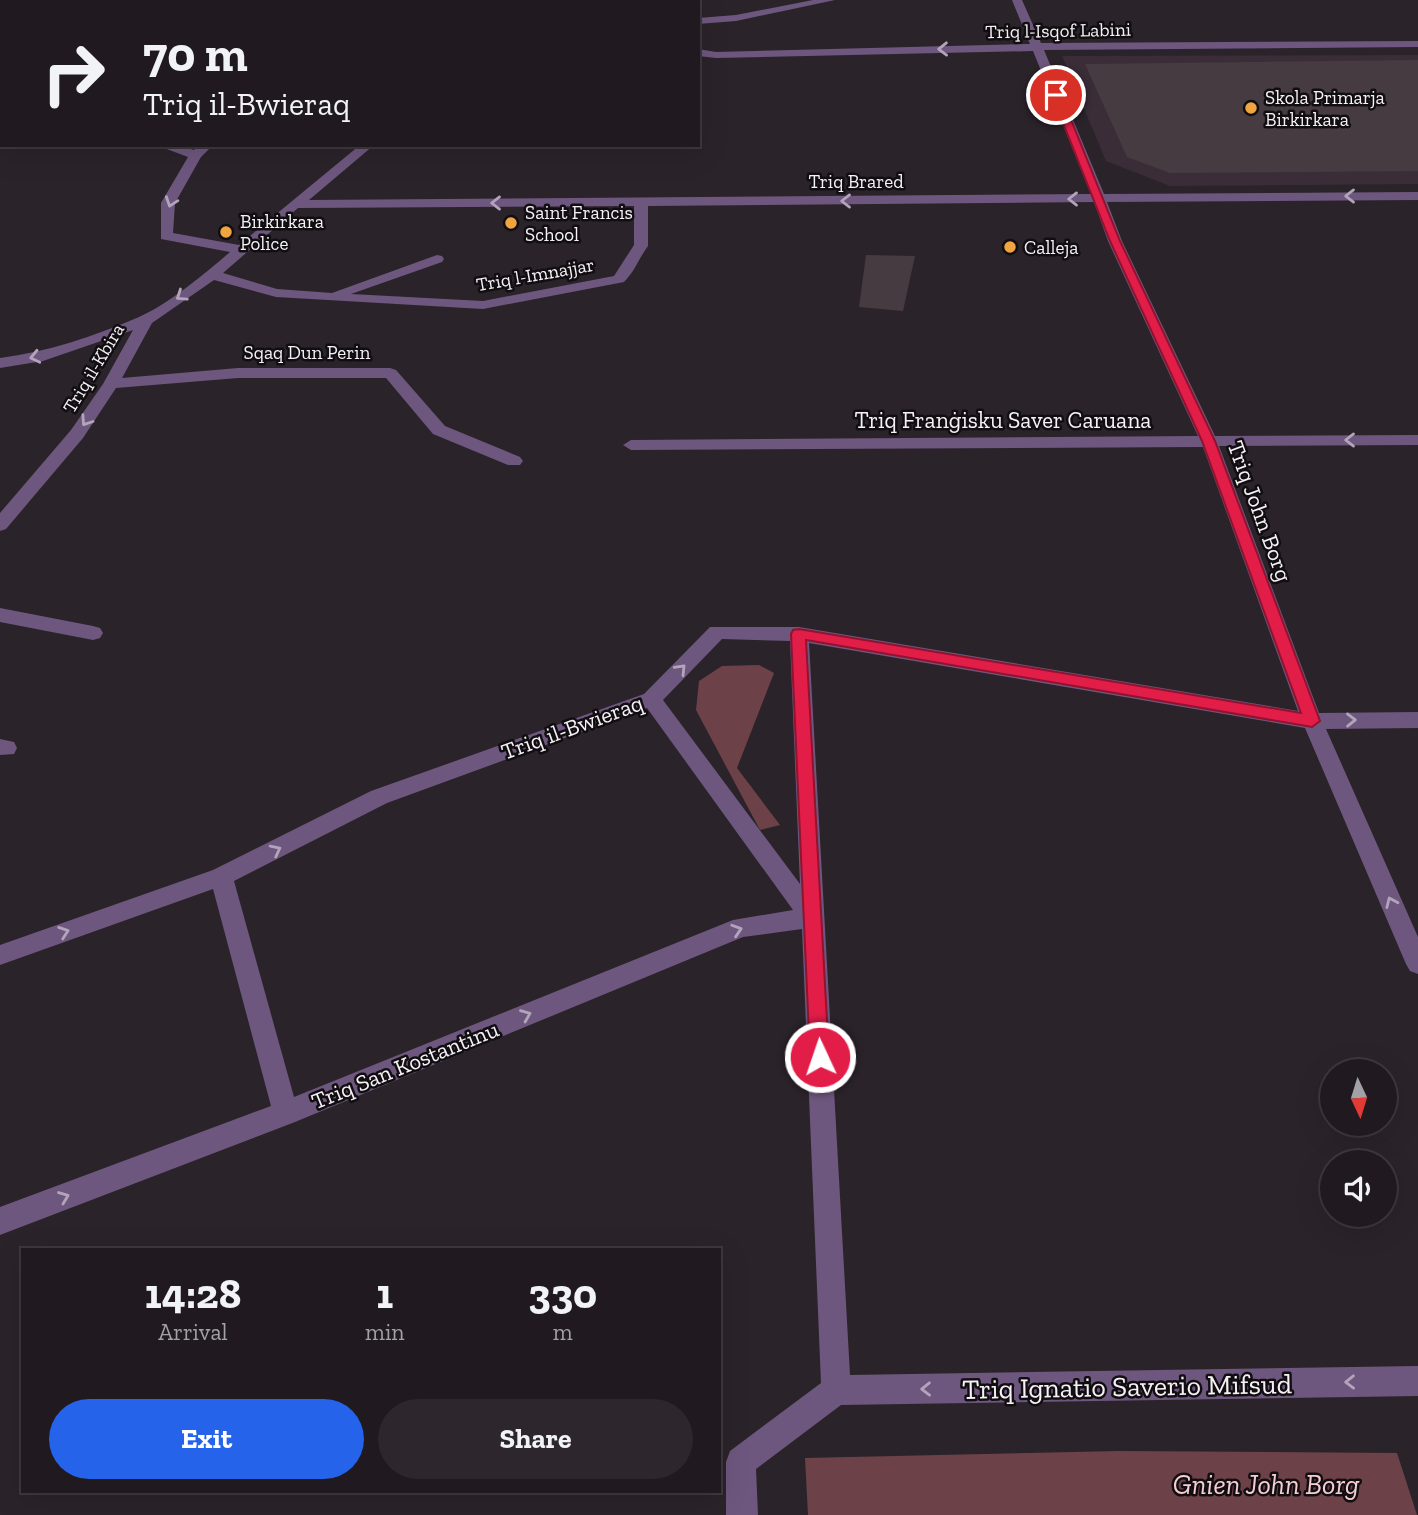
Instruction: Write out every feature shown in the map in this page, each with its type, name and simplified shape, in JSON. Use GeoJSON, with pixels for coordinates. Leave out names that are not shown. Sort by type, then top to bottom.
{"type":"FeatureCollection","features":[{"type":"Feature","properties":{"kind":"street"},"geometry":{"type":"LineString","coordinates":[[700,21],[736,18],[830,0]]}},
{"type":"Feature","properties":{"kind":"street","name":"Triq John Borg"},"geometry":{"type":"LineString","coordinates":[[1017,0],[1115,241],[1209,441],[1312,721],[1418,964]]}},
{"type":"Feature","properties":{"kind":"street","name":"Triq l-Isqof Labini"},"geometry":{"type":"LineString","coordinates":[[700,52],[716,55],[1036,47],[1418,44]]}},
{"type":"Feature","properties":{"kind":"street"},"geometry":{"type":"LineString","coordinates":[[178,147],[201,150],[168,203],[166,236],[243,250]]}},
{"type":"Feature","properties":{"kind":"street","name":"Triq il-Kbira"},"geometry":{"type":"LineString","coordinates":[[0,525],[77,435],[111,384],[146,320],[212,275],[366,147]]}},
{"type":"Feature","properties":{"kind":"street","name":"Triq Brared"},"geometry":{"type":"LineString","coordinates":[[295,204],[1418,196]]}},
{"type":"Feature","properties":{"kind":"street","name":"Triq l-Imnajjar"},"geometry":{"type":"LineString","coordinates":[[212,275],[276,293],[483,305],[619,279],[628,270],[631,257],[641,246],[641,202]]}},
{"type":"Feature","properties":{"kind":"street","name":"Triq l-Imnajjar"},"geometry":{"type":"LineString","coordinates":[[330,296],[437,259]]}},
{"type":"Feature","properties":{"kind":"street"},"geometry":{"type":"LineString","coordinates":[[0,363],[37,358],[146,320]]}},
{"type":"Feature","properties":{"kind":"street","name":"Sqaq Dun Perin"},"geometry":{"type":"LineString","coordinates":[[111,384],[237,373],[390,373],[439,430],[514,461]]}},
{"type":"Feature","properties":{"kind":"street","name":"Triq Franġisku Saver Caruana"},"geometry":{"type":"LineString","coordinates":[[631,445],[1418,440]]}},
{"type":"Feature","properties":{"kind":"street"},"geometry":{"type":"LineString","coordinates":[[0,615],[93,633]]}},
{"type":"Feature","properties":{"kind":"street","name":"Triq il-Bwieraq"},"geometry":{"type":"LineString","coordinates":[[0,955],[222,877],[379,797],[651,699],[717,632],[799,634],[1312,721],[1418,720]]}},
{"type":"Feature","properties":{"kind":"street"},"geometry":{"type":"LineString","coordinates":[[743,1515],[741,1462],[836,1390],[799,634]]}},
{"type":"Feature","properties":{"kind":"street"},"geometry":{"type":"LineString","coordinates":[[651,699],[812,918]]}},
{"type":"Feature","properties":{"kind":"street"},"geometry":{"type":"LineString","coordinates":[[222,877],[286,1113]]}},
{"type":"Feature","properties":{"kind":"street","name":"Triq San Kostantinu"},"geometry":{"type":"LineString","coordinates":[[0,1221],[286,1113],[741,928],[812,918]]}},
{"type":"Feature","properties":{"kind":"street","name":"Triq Ignatio Saverio Mifsud"},"geometry":{"type":"LineString","coordinates":[[836,1390],[1418,1381]]}},
{"type":"Feature","properties":{"kind":"shaded area","name":"Skola Primarja Birkirkara"},"geometry":{"type":"Polygon","coordinates":[[[1418,55],[1418,184],[1170,186],[1106,161],[1062,56],[1418,55]]]}},
{"type":"Feature","properties":{"kind":"green space"},"geometry":{"type":"Polygon","coordinates":[[[759,665],[774,673],[737,768],[780,825],[760,830],[696,710],[699,681],[722,666],[759,665]]]}},
{"type":"Feature","properties":{"kind":"green space","name":"Gnien John Borg"},"geometry":{"type":"Polygon","coordinates":[[[1118,1451],[1397,1453],[1417,1515],[808,1515],[805,1458],[1118,1451]]]}},
{"type":"Feature","properties":{"kind":"building","name":"Skola Primarja Birkirkara"},"geometry":{"type":"Polygon","coordinates":[[[1418,60],[1418,171],[1170,173],[1127,157],[1085,64],[1418,60]]]}},
{"type":"Feature","properties":{"kind":"building"},"geometry":{"type":"Polygon","coordinates":[[[866,255],[915,256],[903,311],[859,307],[866,255]]]}},
{"type":"Feature","properties":{"kind":"place","name":"Skola Primarja Birkirkara"},"geometry":{"type":"Point","coordinates":[1251,108]}},
{"type":"Feature","properties":{"kind":"place","name":"Saint Francis School"},"geometry":{"type":"Point","coordinates":[511,223]}},
{"type":"Feature","properties":{"kind":"place","name":"Birkirkara Police"},"geometry":{"type":"Point","coordinates":[226,232]}},
{"type":"Feature","properties":{"kind":"place","name":"Calleja"},"geometry":{"type":"Point","coordinates":[1010,247]}},
{"type":"Feature","properties":{"kind":"route"},"geometry":{"type":"LineString","coordinates":[[820,1057],[799,634],[1312,721],[1209,441],[1115,241],[1056,95]]}}]}
